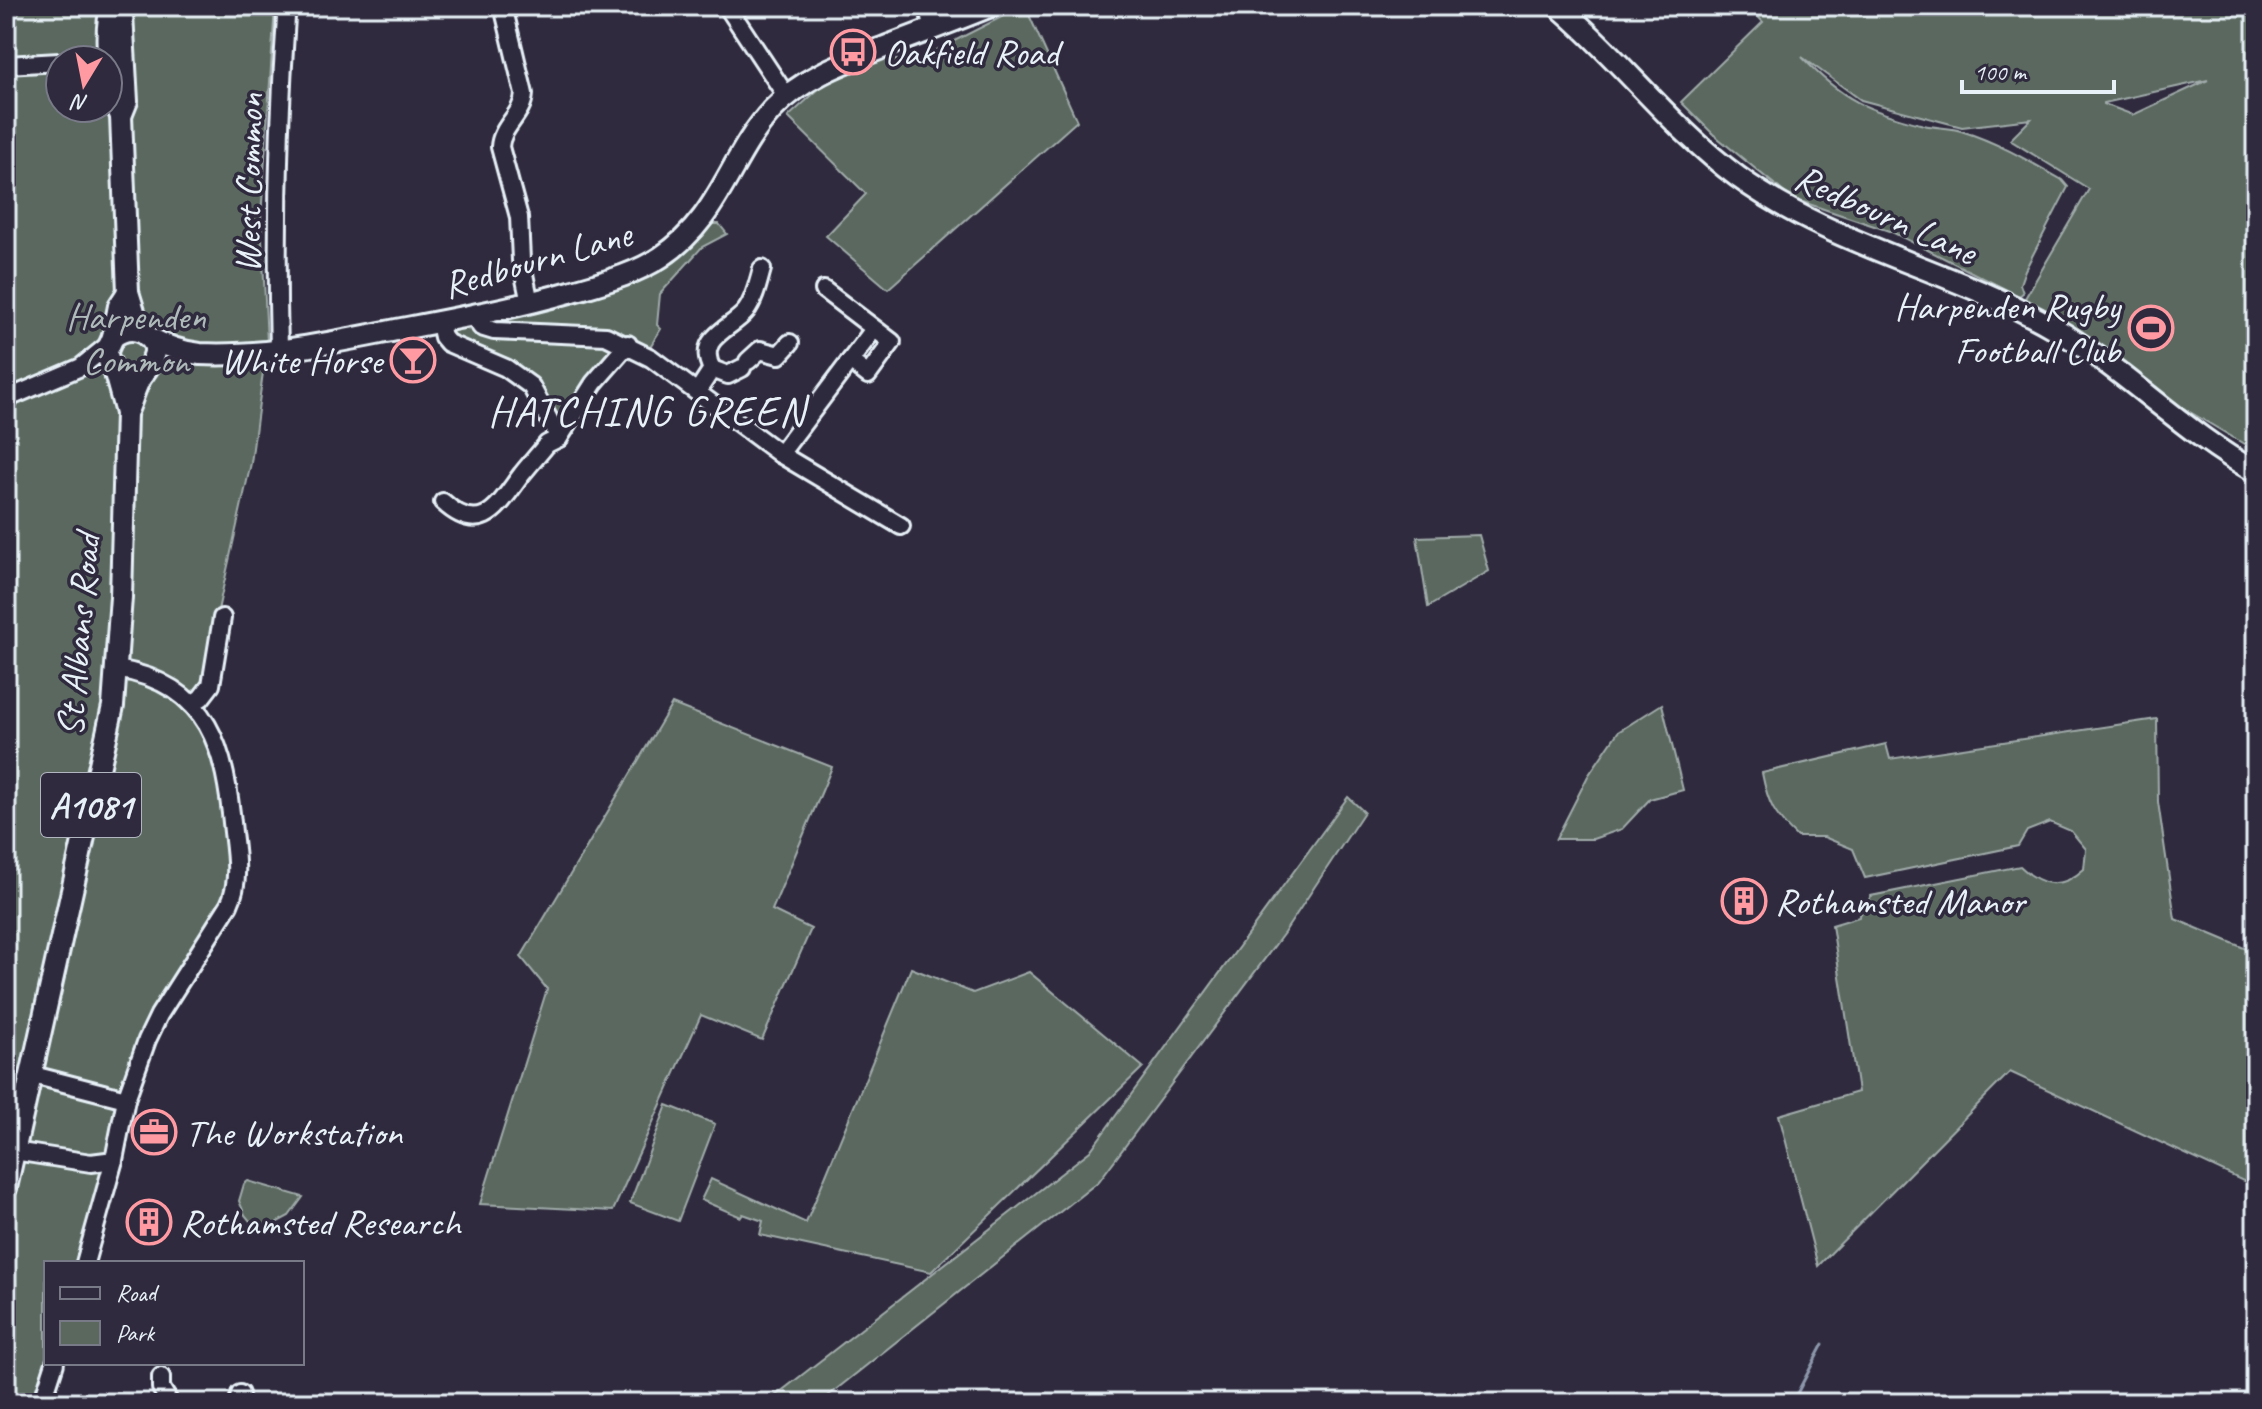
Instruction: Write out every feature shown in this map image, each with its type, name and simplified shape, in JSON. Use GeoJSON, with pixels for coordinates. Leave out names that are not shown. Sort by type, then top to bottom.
{"type":"FeatureCollection","features":[{"type":"Feature","properties":{"kind":"main road","name":"St Albans Road"},"geometry":{"type":"LineString","coordinates":[[113,6],[122,14],[113,44]]}},
{"type":"Feature","properties":{"kind":"main road","name":"Redbourn Lane"},"geometry":{"type":"LineString","coordinates":[[144,334],[163,344],[196,353],[279,350],[440,323],[530,303],[619,277],[657,260],[681,243],[706,215],[762,124],[787,97],[825,71],[991,6]]}},
{"type":"Feature","properties":{"kind":"main road","name":"Redbourn Lane"},"geometry":{"type":"LineString","coordinates":[[1558,6],[1703,147],[1734,175],[1772,201],[1831,232],[2008,304],[2054,328],[2105,362],[2214,446],[2256,472]]}},
{"type":"Feature","properties":{"kind":"main road","name":"St Albans Road"},"geometry":{"type":"LineString","coordinates":[[121,124],[128,292],[144,334],[155,351],[126,413]]}},
{"type":"Feature","properties":{"kind":"main road","name":"St Albans Road"},"geometry":{"type":"LineString","coordinates":[[6,1188],[113,706],[126,413],[114,372],[107,360],[119,306],[128,292]]}},
{"type":"Feature","properties":{"kind":"main road"},"geometry":{"type":"LineString","coordinates":[[110,341],[126,330],[144,334]]}},
{"type":"Feature","properties":{"kind":"main road","name":"Redbourn Lane"},"geometry":{"type":"LineString","coordinates":[[147,370],[196,353]]}},
{"type":"Feature","properties":{"kind":"main road"},"geometry":{"type":"LineString","coordinates":[[114,372],[129,378],[147,370]]}},
{"type":"Feature","properties":{"kind":"street"},"geometry":{"type":"LineString","coordinates":[[503,6],[524,94],[522,105],[502,136],[500,147],[519,217],[521,260],[530,303]]}},
{"type":"Feature","properties":{"kind":"street"},"geometry":{"type":"LineString","coordinates":[[727,6],[787,97]]}},
{"type":"Feature","properties":{"kind":"street"},"geometry":{"type":"LineString","coordinates":[[931,6],[933,29]]}},
{"type":"Feature","properties":{"kind":"street","name":"West Common"},"geometry":{"type":"LineString","coordinates":[[279,350],[277,172],[286,17]]}},
{"type":"Feature","properties":{"kind":"street"},"geometry":{"type":"LineString","coordinates":[[6,65],[44,63]]}},
{"type":"Feature","properties":{"kind":"street"},"geometry":{"type":"LineString","coordinates":[[712,369],[708,356],[711,343],[718,332],[748,308],[762,269]]}},
{"type":"Feature","properties":{"kind":"street"},"geometry":{"type":"LineString","coordinates":[[780,454],[850,361],[868,375],[892,342],[824,290]]}},
{"type":"Feature","properties":{"kind":"street"},"geometry":{"type":"LineString","coordinates":[[473,315],[481,327],[494,331],[606,336],[628,344],[780,454],[901,526]]}},
{"type":"Feature","properties":{"kind":"street"},"geometry":{"type":"LineString","coordinates":[[440,323],[443,337],[448,343],[506,368],[531,386],[559,438]]}},
{"type":"Feature","properties":{"kind":"street"},"geometry":{"type":"LineString","coordinates":[[6,399],[81,367],[110,341]]}},
{"type":"Feature","properties":{"kind":"street"},"geometry":{"type":"LineString","coordinates":[[712,369],[728,375],[760,350],[779,355],[790,343]]}},
{"type":"Feature","properties":{"kind":"street"},"geometry":{"type":"LineString","coordinates":[[443,502],[461,515],[480,516],[495,511],[547,444],[559,438],[594,383],[628,344]]}},
{"type":"Feature","properties":{"kind":"street"},"geometry":{"type":"LineString","coordinates":[[81,367],[114,372]]}},
{"type":"Feature","properties":{"kind":"street"},"geometry":{"type":"LineString","coordinates":[[697,392],[712,369]]}},
{"type":"Feature","properties":{"kind":"street"},"geometry":{"type":"LineString","coordinates":[[191,704],[201,698],[211,685],[222,618]]}},
{"type":"Feature","properties":{"kind":"street"},"geometry":{"type":"LineString","coordinates":[[86,1261],[114,1160],[126,1099],[153,1027],[229,905],[236,884],[227,787],[214,735],[178,691],[143,673],[117,669]]}},
{"type":"Feature","properties":{"kind":"street"},"geometry":{"type":"LineString","coordinates":[[33,1075],[126,1099]]}},
{"type":"Feature","properties":{"kind":"street"},"geometry":{"type":"LineString","coordinates":[[14,1151],[91,1163],[114,1160]]}},
{"type":"Feature","properties":{"kind":"street"},"geometry":{"type":"LineString","coordinates":[[42,1403],[54,1365]]}},
{"type":"Feature","properties":{"kind":"street"},"geometry":{"type":"LineString","coordinates":[[161,1377],[161,1388],[170,1403]]}},
{"type":"Feature","properties":{"kind":"green space","name":"Harpenden Common"},"geometry":{"type":"Polygon","coordinates":[[[6,6],[275,6],[261,218],[267,342],[251,463],[214,628],[208,708],[230,841],[228,896],[152,1019],[83,1261],[44,1261],[44,1365],[48,1365],[32,1403],[6,1403],[6,6]]]}},
{"type":"Feature","properties":{"kind":"green space"},"geometry":{"type":"Polygon","coordinates":[[[1023,6],[1077,121],[888,289],[826,236],[866,194],[788,117],[821,87],[852,69],[880,60],[917,60],[1023,6]]]}},
{"type":"Feature","properties":{"kind":"green space"},"geometry":{"type":"Polygon","coordinates":[[[1748,6],[2256,6],[2256,451],[2156,392],[2024,300],[2089,189],[2010,140],[2031,119],[1962,127],[1861,100],[1802,57],[1843,94],[1871,109],[1924,125],[1974,135],[2013,152],[2062,180],[2068,187],[2025,270],[2020,284],[2023,293],[2019,296],[1892,232],[1791,198],[1713,134],[1681,102],[1763,22],[1748,6]],[[2208,80],[2104,103],[2133,115],[2208,80]]]}},
{"type":"Feature","properties":{"kind":"green space","name":"HATCHING GREEN"},"geometry":{"type":"Polygon","coordinates":[[[708,224],[719,224],[727,234],[702,247],[660,294],[657,325],[661,329],[648,350],[495,327],[488,322],[613,286],[708,224]]]}},
{"type":"Feature","properties":{"kind":"green space","name":"HATCHING GREEN"},"geometry":{"type":"Polygon","coordinates":[[[447,331],[619,345],[558,427],[546,400],[449,339],[447,331]]]}},
{"type":"Feature","properties":{"kind":"green space"},"geometry":{"type":"Polygon","coordinates":[[[1479,535],[1489,571],[1428,607],[1417,537],[1479,535]]]}},
{"type":"Feature","properties":{"kind":"green space"},"geometry":{"type":"Polygon","coordinates":[[[672,704],[832,767],[772,910],[811,929],[762,1040],[701,1015],[613,1211],[480,1204],[547,989],[521,957],[672,704]]]}},
{"type":"Feature","properties":{"kind":"green space"},"geometry":{"type":"Polygon","coordinates":[[[1662,704],[1683,790],[1650,799],[1622,829],[1593,839],[1556,839],[1588,776],[1618,732],[1662,704]]]}},
{"type":"Feature","properties":{"kind":"green space"},"geometry":{"type":"Polygon","coordinates":[[[2157,719],[2158,802],[2175,919],[2256,953],[2256,1187],[2010,1072],[1818,1266],[1779,1115],[1858,1092],[1832,925],[1859,917],[1871,896],[2020,866],[2044,882],[2059,883],[2084,869],[2086,849],[2071,831],[2050,822],[2027,831],[2018,846],[1865,878],[1853,849],[1824,837],[1797,837],[1789,829],[1773,808],[1762,773],[1886,744],[1890,759],[2157,719]]]}},
{"type":"Feature","properties":{"kind":"green space"},"geometry":{"type":"Polygon","coordinates":[[[1348,797],[1364,812],[1284,933],[1099,1181],[819,1403],[766,1403],[1090,1151],[1348,797]]]}},
{"type":"Feature","properties":{"kind":"green space"},"geometry":{"type":"Polygon","coordinates":[[[911,968],[973,993],[1029,972],[1143,1067],[931,1272],[760,1235],[763,1221],[743,1214],[741,1217],[701,1200],[711,1179],[806,1223],[911,968]]]}},
{"type":"Feature","properties":{"kind":"green space"},"geometry":{"type":"Polygon","coordinates":[[[667,1105],[715,1124],[678,1221],[630,1203],[667,1105]]]}},
{"type":"Feature","properties":{"kind":"green space"},"geometry":{"type":"Polygon","coordinates":[[[248,1181],[303,1197],[289,1216],[259,1232],[245,1215],[239,1201],[244,1184],[248,1181]]]}},
{"type":"Feature","properties":{"kind":"waterway"},"geometry":{"type":"LineString","coordinates":[[1792,1403],[1823,1344]]}},
{"type":"Feature","properties":{"kind":"place","name":"Oakfield Road"},"geometry":{"type":"Point","coordinates":[853,52]}},
{"type":"Feature","properties":{"kind":"place","name":"Harpenden Rugby Football Club"},"geometry":{"type":"Point","coordinates":[2151,328]}},
{"type":"Feature","properties":{"kind":"place","name":"White Horse"},"geometry":{"type":"Point","coordinates":[413,360]}},
{"type":"Feature","properties":{"kind":"place","name":"Rothamsted Manor"},"geometry":{"type":"Point","coordinates":[1744,901]}},
{"type":"Feature","properties":{"kind":"place","name":"The Workstation"},"geometry":{"type":"Point","coordinates":[154,1132]}},
{"type":"Feature","properties":{"kind":"place","name":"Rothamsted Research"},"geometry":{"type":"Point","coordinates":[149,1222]}},
{"type":"Feature","properties":{"kind":"district","name":"HATCHING GREEN"},"geometry":{"type":"Point","coordinates":[647,410]}}]}
